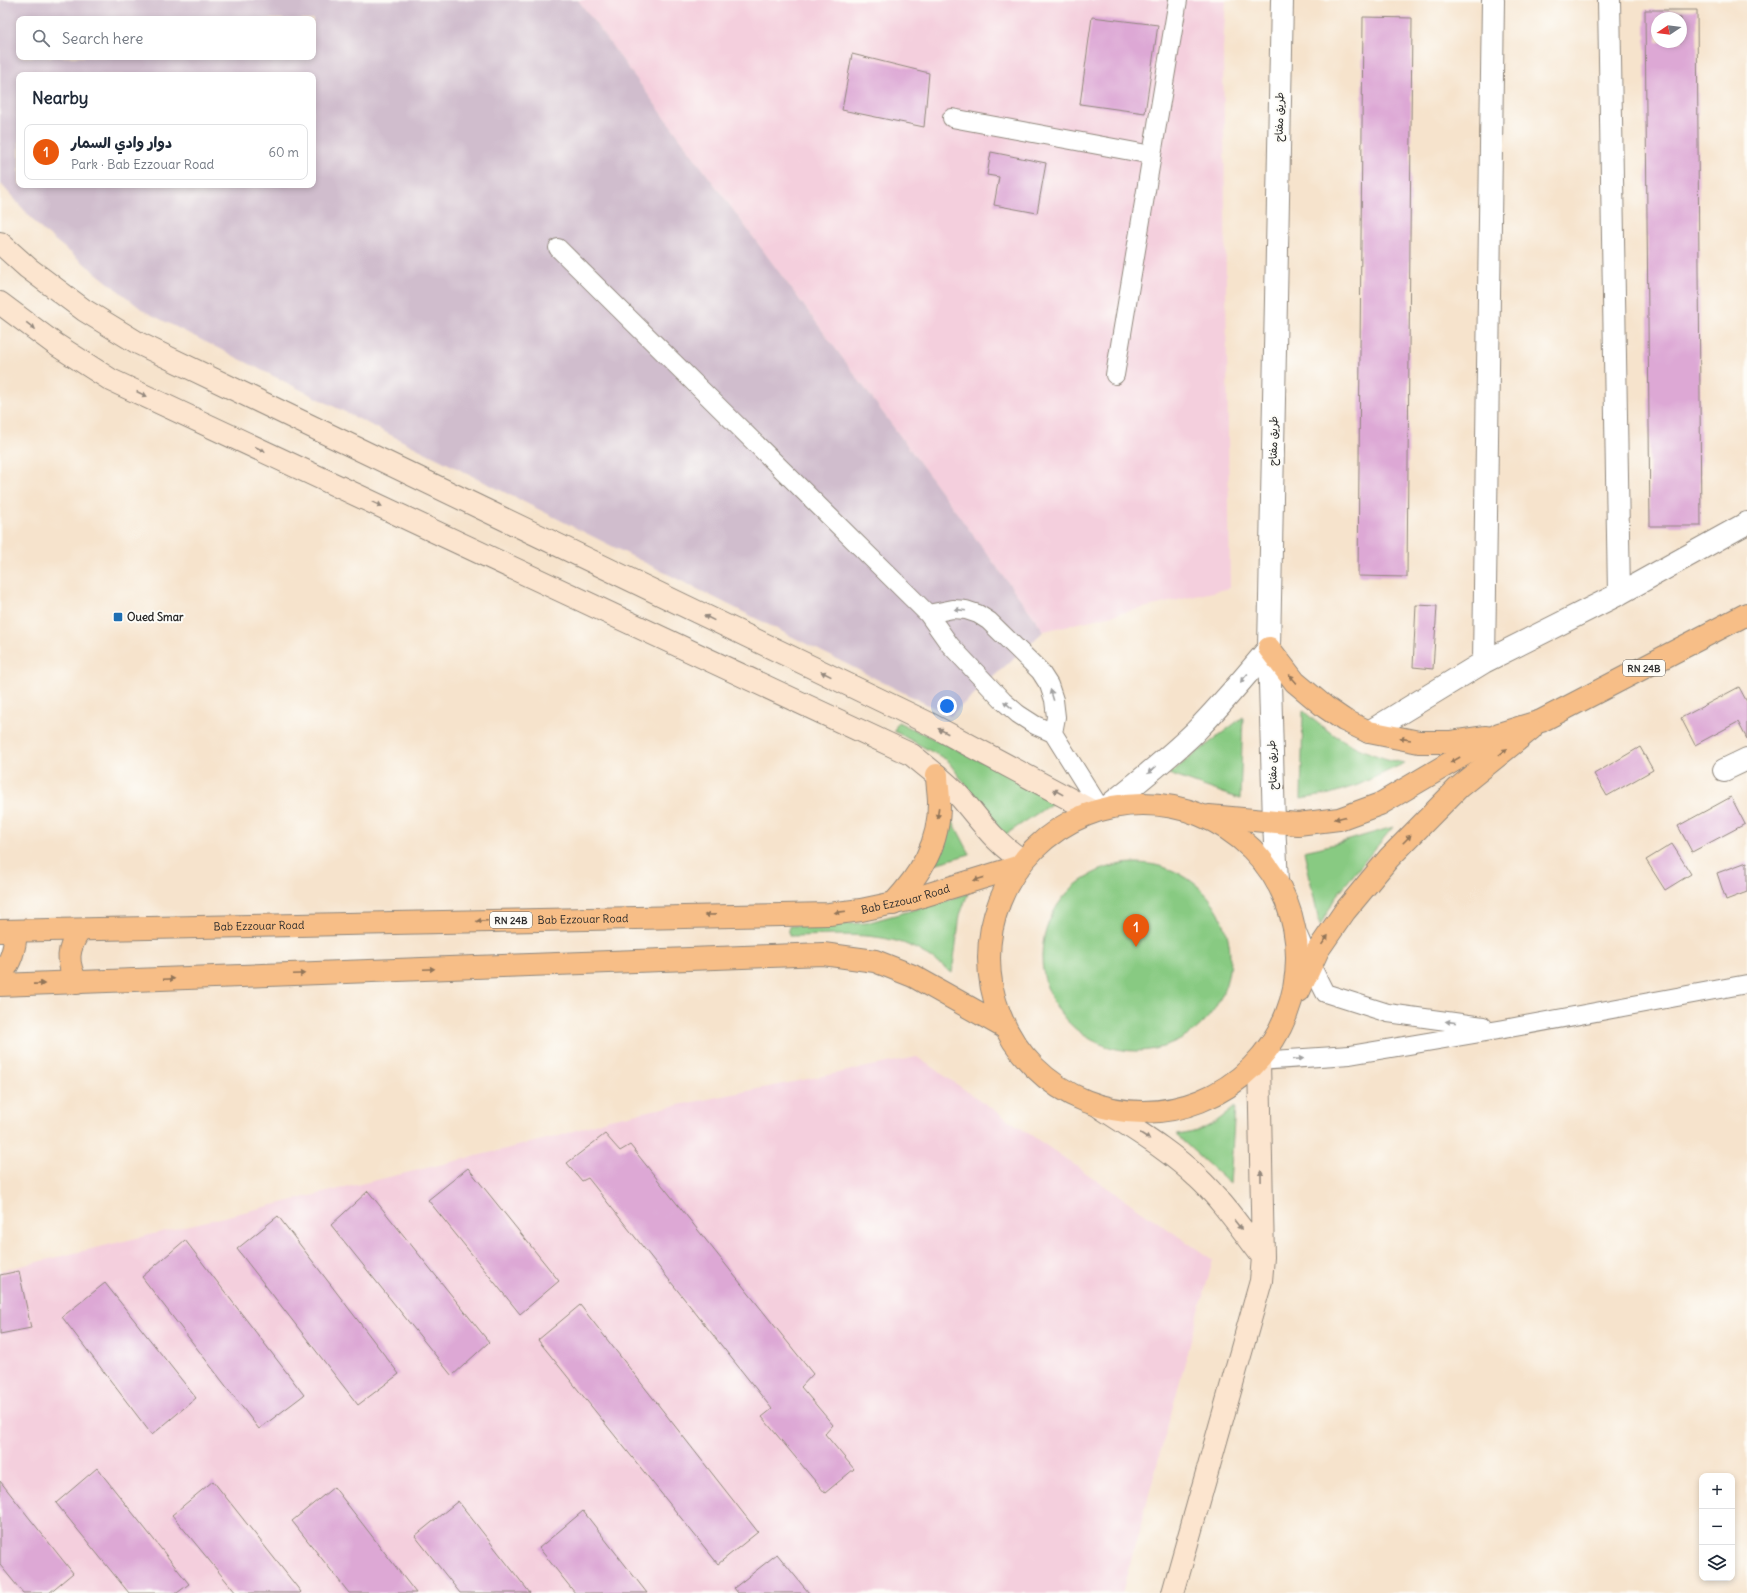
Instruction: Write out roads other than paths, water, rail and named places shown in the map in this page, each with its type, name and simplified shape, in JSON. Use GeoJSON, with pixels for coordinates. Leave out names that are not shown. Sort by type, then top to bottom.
{"type":"FeatureCollection","features":[{"type":"Feature","properties":{"kind":"main road"},"geometry":{"type":"LineString","coordinates":[[0,243],[28,268],[84,310],[138,343],[928,723],[1100,808]]}},
{"type":"Feature","properties":{"kind":"main road"},"geometry":{"type":"LineString","coordinates":[[0,303],[55,344],[111,380],[912,755],[960,797],[1020,863]]}},
{"type":"Feature","properties":{"kind":"main road","name":"RN 24B"},"geometry":{"type":"LineString","coordinates":[[1541,721],[1747,614]]}},
{"type":"Feature","properties":{"kind":"main road"},"geometry":{"type":"LineString","coordinates":[[1269,648],[1295,682],[1325,707],[1344,720],[1369,732],[1426,742],[1451,742],[1499,734],[1541,721]]}},
{"type":"Feature","properties":{"kind":"main road"},"geometry":{"type":"LineString","coordinates":[[1100,1107],[1143,1113],[1186,1107],[1225,1089],[1259,1061],[1283,1025],[1318,950],[1345,911],[1389,858],[1458,788],[1541,721]]}},
{"type":"Feature","properties":{"kind":"main road"},"geometry":{"type":"LineString","coordinates":[[1263,1257],[1222,1204],[1197,1177],[1156,1144],[1100,1107],[1061,1090],[1028,1062],[1004,1027],[990,987],[988,945],[997,904],[1020,863],[1042,839],[1066,822],[1100,808],[1157,803],[1205,815],[1274,823],[1298,824],[1340,819],[1380,804],[1499,734]]}},
{"type":"Feature","properties":{"kind":"main road"},"geometry":{"type":"LineString","coordinates":[[893,904],[912,883],[927,858],[936,832],[939,804],[936,775]]}},
{"type":"Feature","properties":{"kind":"main road"},"geometry":{"type":"LineString","coordinates":[[1205,815],[1247,843],[1278,882],[1295,928],[1296,978],[1283,1025]]}},
{"type":"Feature","properties":{"kind":"main road","name":"Bab Ezzouar Road"},"geometry":{"type":"LineString","coordinates":[[8,931],[829,914],[893,904],[1020,863]]}},
{"type":"Feature","properties":{"kind":"main road"},"geometry":{"type":"LineString","coordinates":[[77,983],[69,962],[74,939],[80,930]]}},
{"type":"Feature","properties":{"kind":"main road"},"geometry":{"type":"LineString","coordinates":[[0,976],[7,967],[16,944],[8,931]]}},
{"type":"Feature","properties":{"kind":"main road"},"geometry":{"type":"LineString","coordinates":[[0,985],[823,954],[876,961],[913,976],[1004,1027]]}},
{"type":"Feature","properties":{"kind":"main road"},"geometry":{"type":"LineString","coordinates":[[1173,1593],[1261,1281],[1263,1257],[1259,1061]]}},
{"type":"Feature","properties":{"kind":"street","name":"طريق مفتاح"},"geometry":{"type":"LineString","coordinates":[[1278,882],[1274,823],[1269,648],[1282,0]]}},
{"type":"Feature","properties":{"kind":"street"},"geometry":{"type":"LineString","coordinates":[[1484,662],[1493,0]]}},
{"type":"Feature","properties":{"kind":"street"},"geometry":{"type":"LineString","coordinates":[[1609,0],[1619,594]]}},
{"type":"Feature","properties":{"kind":"street"},"geometry":{"type":"LineString","coordinates":[[1369,732],[1484,662],[1619,594],[1747,523]]}},
{"type":"Feature","properties":{"kind":"street"},"geometry":{"type":"LineString","coordinates":[[1100,808],[1152,771],[1193,733],[1232,692],[1269,648]]}},
{"type":"Feature","properties":{"kind":"street"},"geometry":{"type":"LineString","coordinates":[[1724,770],[1747,759]]}},
{"type":"Feature","properties":{"kind":"lane"},"geometry":{"type":"LineString","coordinates":[[1115,375],[1178,0]]}},
{"type":"Feature","properties":{"kind":"lane"},"geometry":{"type":"LineString","coordinates":[[952,118],[1152,155]]}},
{"type":"Feature","properties":{"kind":"lane"},"geometry":{"type":"LineString","coordinates":[[558,248],[928,614],[950,645],[1003,701],[1018,714],[1035,725],[1053,733],[1100,808]]}},
{"type":"Feature","properties":{"kind":"lane"},"geometry":{"type":"LineString","coordinates":[[928,614],[953,609],[972,612],[989,621],[1040,671],[1049,685],[1054,700],[1056,717],[1053,733]]}},
{"type":"Feature","properties":{"kind":"lane"},"geometry":{"type":"LineString","coordinates":[[1295,928],[1325,993],[1388,1013],[1504,1029]]}},
{"type":"Feature","properties":{"kind":"lane"},"geometry":{"type":"LineString","coordinates":[[1259,1061],[1350,1055],[1504,1029],[1747,984]]}},
{"type":"Feature","properties":{"kind":"place","name":"Oued Smar"},"geometry":{"type":"Point","coordinates":[118,617]}},
{"type":"Feature","properties":{"kind":"place","name":"دوار وادي السمار"},"geometry":{"type":"Point","coordinates":[1136,947]}}]}
